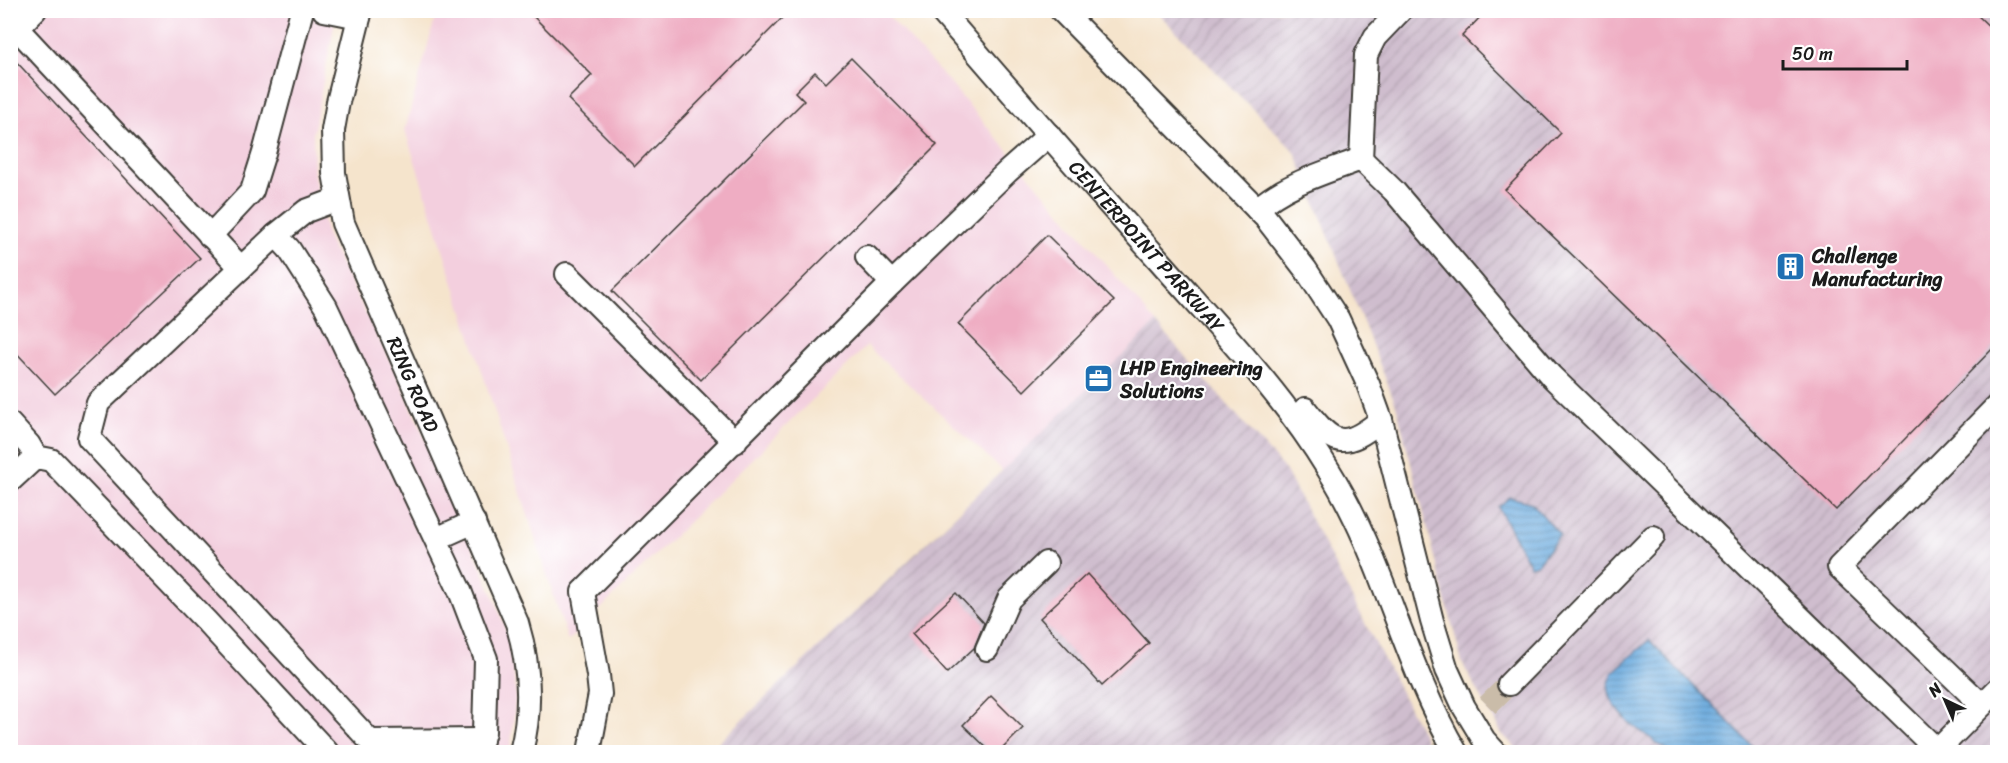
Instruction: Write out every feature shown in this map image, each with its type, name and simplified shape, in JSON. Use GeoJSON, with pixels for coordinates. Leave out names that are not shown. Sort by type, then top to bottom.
{"type":"FeatureCollection","features":[{"type":"Feature","properties":{"kind":"street"},"geometry":{"type":"LineString","coordinates":[[35,10],[14,25],[241,268]]}},
{"type":"Feature","properties":{"kind":"street"},"geometry":{"type":"LineString","coordinates":[[210,236],[252,191],[302,10]]}},
{"type":"Feature","properties":{"kind":"street"},"geometry":{"type":"LineString","coordinates":[[324,10],[360,14]]}},
{"type":"Feature","properties":{"kind":"street","name":"CENTERPOINT PARKWAY"},"geometry":{"type":"LineString","coordinates":[[940,10],[1271,389],[1305,431],[1330,471],[1364,534],[1419,677],[1437,719],[1456,753]]}},
{"type":"Feature","properties":{"kind":"street"},"geometry":{"type":"LineString","coordinates":[[1061,10],[1257,209],[1306,270],[1338,319],[1368,384],[1381,420],[1432,621],[1447,670],[1464,707],[1484,740],[1495,753]]}},
{"type":"Feature","properties":{"kind":"street"},"geometry":{"type":"LineString","coordinates":[[1401,10],[1375,37],[1366,55],[1361,159],[1394,192],[1551,376],[1938,752],[1990,697],[1839,567],[1998,405]]}},
{"type":"Feature","properties":{"kind":"street","name":"RING ROAD"},"geometry":{"type":"LineString","coordinates":[[360,14],[333,130],[333,162],[343,223],[511,605],[525,652],[528,699],[520,753]]}},
{"type":"Feature","properties":{"kind":"street"},"geometry":{"type":"LineString","coordinates":[[589,753],[599,703],[600,685],[583,592],[892,283],[1007,172],[1049,135]]}},
{"type":"Feature","properties":{"kind":"street"},"geometry":{"type":"LineString","coordinates":[[1257,209],[1293,184],[1361,159]]}},
{"type":"Feature","properties":{"kind":"street"},"geometry":{"type":"LineString","coordinates":[[276,235],[289,249],[326,307],[460,591],[486,659],[484,732],[480,746],[370,741],[89,438],[98,403],[276,235],[306,211],[338,199]]}},
{"type":"Feature","properties":{"kind":"street"},"geometry":{"type":"LineString","coordinates":[[867,257],[892,283]]}},
{"type":"Feature","properties":{"kind":"street"},"geometry":{"type":"LineString","coordinates":[[1157,259],[1204,294],[1268,365],[1324,433],[1337,440],[1351,439],[1363,435],[1381,420]]}},
{"type":"Feature","properties":{"kind":"street"},"geometry":{"type":"LineString","coordinates":[[567,274],[735,442]]}},
{"type":"Feature","properties":{"kind":"street"},"geometry":{"type":"LineString","coordinates":[[10,424],[36,456],[51,460],[206,621],[327,753]]}},
{"type":"Feature","properties":{"kind":"street"},"geometry":{"type":"LineString","coordinates":[[10,481],[36,456]]}},
{"type":"Feature","properties":{"kind":"street"},"geometry":{"type":"LineString","coordinates":[[435,539],[474,522]]}},
{"type":"Feature","properties":{"kind":"street"},"geometry":{"type":"LineString","coordinates":[[1509,684],[1653,537]]}},
{"type":"Feature","properties":{"kind":"street"},"geometry":{"type":"LineString","coordinates":[[987,649],[1009,599],[1046,564]]}},
{"type":"Feature","properties":{"kind":"shaded area"},"geometry":{"type":"Polygon","coordinates":[[[10,11],[337,11],[313,133],[314,175],[327,237],[397,374],[494,597],[509,638],[516,694],[511,744],[508,752],[11,752],[10,11]]]}},
{"type":"Feature","properties":{"kind":"shaded area"},"geometry":{"type":"Polygon","coordinates":[[[437,11],[884,11],[948,81],[1156,323],[1003,471],[867,346],[568,641],[405,130],[437,11]]]}},
{"type":"Feature","properties":{"kind":"shaded area"},"geometry":{"type":"Polygon","coordinates":[[[1156,11],[1997,11],[1997,752],[1520,752],[1502,734],[1462,663],[1396,405],[1295,152],[1156,11]]]}},
{"type":"Feature","properties":{"kind":"shaded area"},"geometry":{"type":"Polygon","coordinates":[[[1156,323],[1286,471],[1432,752],[709,752],[1156,323]]]}},
{"type":"Feature","properties":{"kind":"water"},"geometry":{"type":"Polygon","coordinates":[[[1510,497],[1532,503],[1560,535],[1537,564],[1530,566],[1498,507],[1510,497]]]}},
{"type":"Feature","properties":{"kind":"water"},"geometry":{"type":"Polygon","coordinates":[[[1649,640],[1758,752],[1670,752],[1629,723],[1615,706],[1608,686],[1613,672],[1649,640]]]}},
{"type":"Feature","properties":{"kind":"building"},"geometry":{"type":"Polygon","coordinates":[[[527,10],[790,10],[635,166],[568,99],[592,75],[527,10]]]}},
{"type":"Feature","properties":{"kind":"building","name":"Challenge Manufacturing"},"geometry":{"type":"Polygon","coordinates":[[[1487,10],[1972,10],[1998,35],[1998,343],[1836,510],[1505,190],[1561,133],[1462,36],[1487,10]]]}},
{"type":"Feature","properties":{"kind":"building"},"geometry":{"type":"Polygon","coordinates":[[[10,55],[200,258],[55,394],[10,346],[10,55]]]}},
{"type":"Feature","properties":{"kind":"building"},"geometry":{"type":"Polygon","coordinates":[[[851,58],[937,145],[701,380],[612,291],[804,101],[795,92],[815,72],[826,83],[851,58]]]}},
{"type":"Feature","properties":{"kind":"building"},"geometry":{"type":"Polygon","coordinates":[[[1047,235],[1114,301],[1024,391],[958,324],[1047,235]]]}},
{"type":"Feature","properties":{"kind":"building"},"geometry":{"type":"Polygon","coordinates":[[[1087,574],[1149,643],[1102,686],[1040,618],[1087,574]]]}},
{"type":"Feature","properties":{"kind":"building"},"geometry":{"type":"Polygon","coordinates":[[[956,593],[984,623],[974,648],[947,673],[912,634],[956,593]]]}},
{"type":"Feature","properties":{"kind":"building"},"geometry":{"type":"Polygon","coordinates":[[[991,696],[1023,728],[998,753],[992,753],[963,725],[991,696]]]}},
{"type":"Feature","properties":{"kind":"tunnel"},"geometry":{"type":"LineString","coordinates":[[1441,752],[1509,684]]}},
{"type":"Feature","properties":{"kind":"place","name":"Challenge Manufacturing"},"geometry":{"type":"Point","coordinates":[1791,267]}},
{"type":"Feature","properties":{"kind":"place","name":"LHP Engineering Solutions"},"geometry":{"type":"Point","coordinates":[1099,379]}}]}
